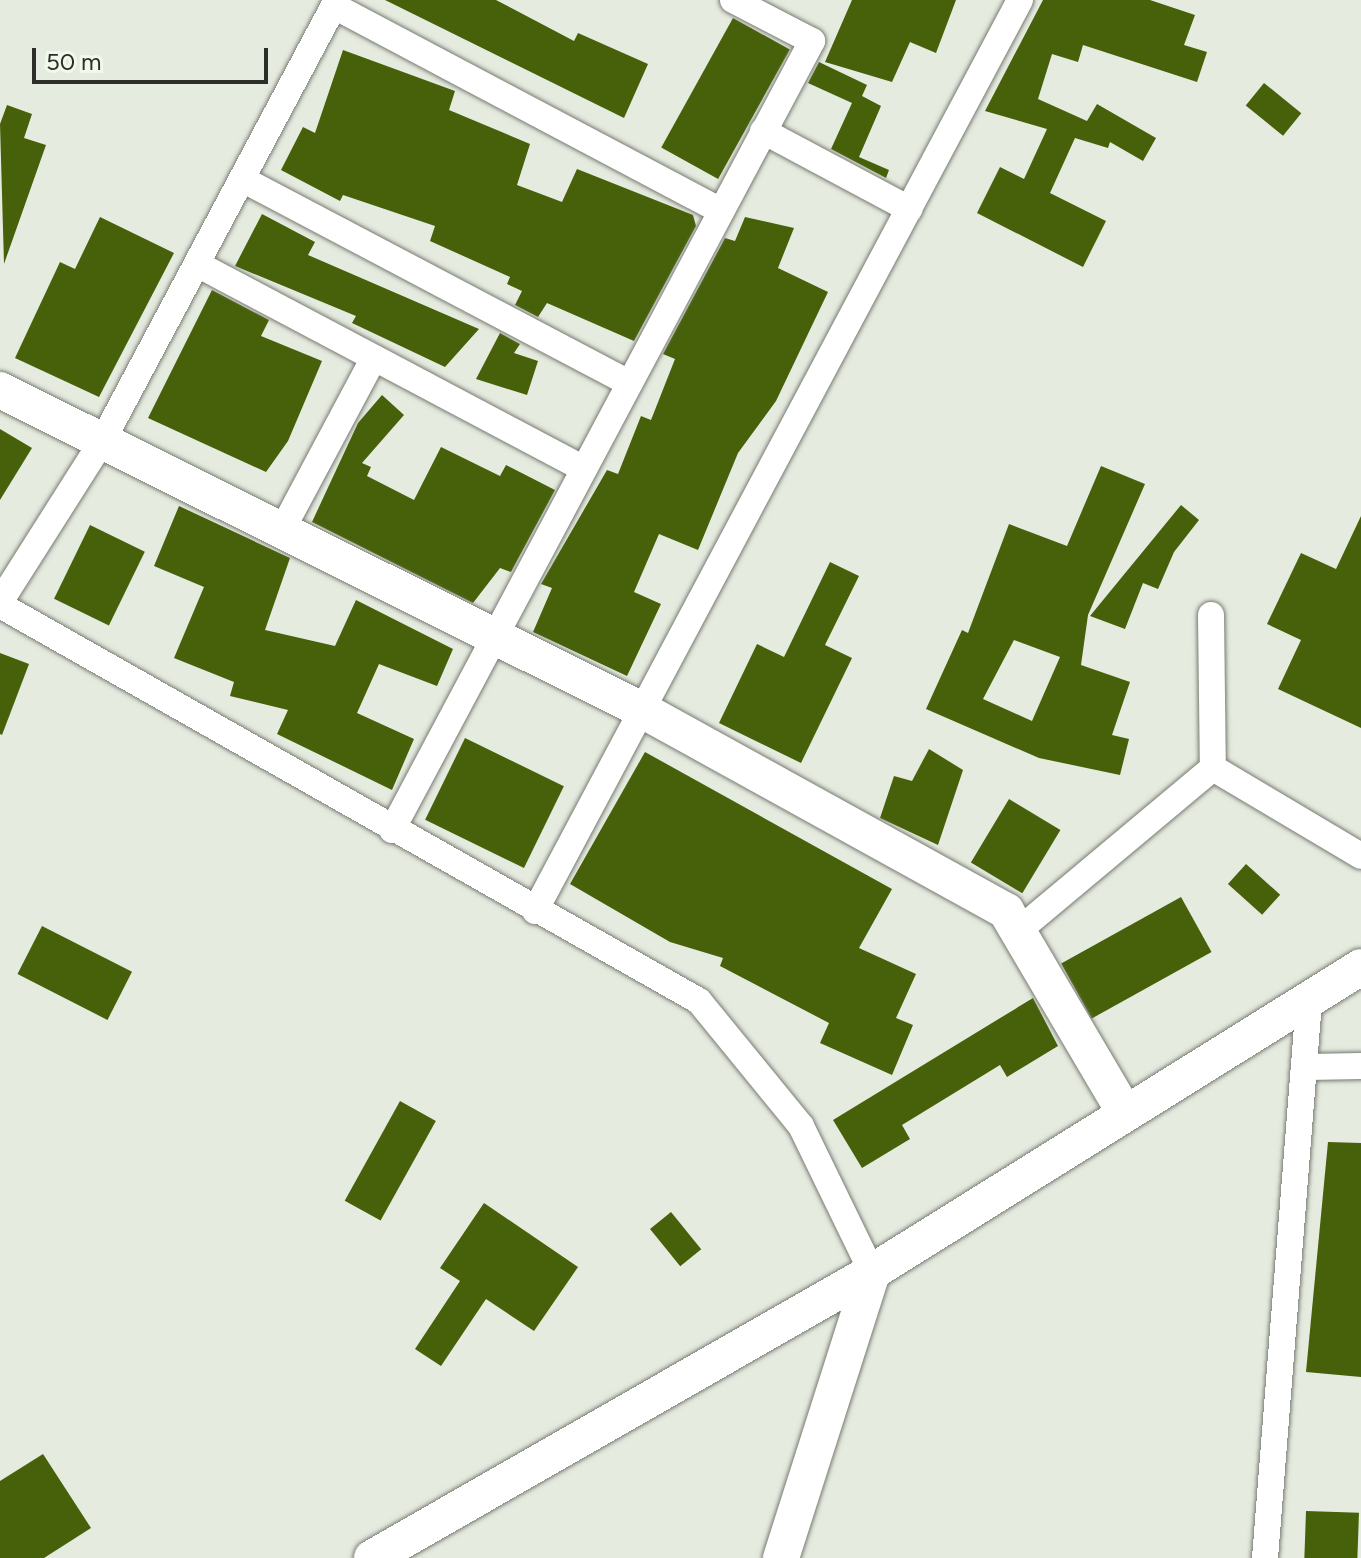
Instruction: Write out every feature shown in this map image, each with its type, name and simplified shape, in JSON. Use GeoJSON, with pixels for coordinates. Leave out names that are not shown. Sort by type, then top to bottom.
{"type":"FeatureCollection","features":[{"type":"Feature","properties":{"kind":"street"},"geometry":{"type":"LineString","coordinates":[[392,830],[812,41],[733,0]]}},
{"type":"Feature","properties":{"kind":"street"},"geometry":{"type":"LineString","coordinates":[[535,911],[1020,0]]}},
{"type":"Feature","properties":{"kind":"street"},"geometry":{"type":"LineString","coordinates":[[721,211],[336,3],[104,438],[0,604],[392,830],[699,1001],[801,1126],[872,1272],[781,1558]]}},
{"type":"Feature","properties":{"kind":"street"},"geometry":{"type":"LineString","coordinates":[[763,131],[909,209]]}},
{"type":"Feature","properties":{"kind":"street"},"geometry":{"type":"LineString","coordinates":[[242,179],[629,383]]}},
{"type":"Feature","properties":{"kind":"street"},"geometry":{"type":"LineString","coordinates":[[197,264],[584,469]]}},
{"type":"Feature","properties":{"kind":"street"},"geometry":{"type":"LineString","coordinates":[[282,530],[374,358]]}},
{"type":"Feature","properties":{"kind":"street"},"geometry":{"type":"LineString","coordinates":[[0,390],[104,438],[493,639],[642,710],[1006,911],[1125,1113]]}},
{"type":"Feature","properties":{"kind":"street"},"geometry":{"type":"LineString","coordinates":[[1211,615],[1213,768]]}},
{"type":"Feature","properties":{"kind":"street"},"geometry":{"type":"LineString","coordinates":[[1018,931],[1213,768]]}},
{"type":"Feature","properties":{"kind":"street"},"geometry":{"type":"LineString","coordinates":[[1213,768],[1361,856]]}},
{"type":"Feature","properties":{"kind":"street"},"geometry":{"type":"LineString","coordinates":[[372,1558],[872,1272],[1361,967]]}},
{"type":"Feature","properties":{"kind":"street"},"geometry":{"type":"LineString","coordinates":[[1265,1558],[1308,1067],[1309,1002]]}},
{"type":"Feature","properties":{"kind":"street"},"geometry":{"type":"LineString","coordinates":[[1308,1067],[1361,1066]]}},
{"type":"Feature","properties":{"kind":"building"},"geometry":{"type":"Polygon","coordinates":[[[385,0],[496,0],[574,41],[578,33],[648,64],[624,118],[385,0]]]}},
{"type":"Feature","properties":{"kind":"building"},"geometry":{"type":"Polygon","coordinates":[[[852,0],[956,0],[936,53],[910,42],[892,82],[825,62],[852,0]]]}},
{"type":"Feature","properties":{"kind":"building"},"geometry":{"type":"Polygon","coordinates":[[[1043,0],[1150,0],[1195,15],[1184,45],[1207,52],[1197,82],[1083,45],[1078,62],[1052,54],[1038,99],[1087,121],[1097,104],[1156,138],[1143,161],[1110,142],[1108,148],[1075,138],[1050,193],[1106,221],[1083,267],[977,213],[1000,167],[1024,179],[1047,129],[985,111],[1043,0]]]}},
{"type":"Feature","properties":{"kind":"building"},"geometry":{"type":"Polygon","coordinates":[[[733,18],[790,50],[718,179],[661,147],[733,18]]]}},
{"type":"Feature","properties":{"kind":"building"},"geometry":{"type":"Polygon","coordinates":[[[343,50],[455,91],[449,110],[530,144],[517,185],[562,202],[577,169],[693,215],[696,226],[634,341],[547,303],[538,317],[515,305],[522,291],[507,284],[510,277],[430,241],[435,226],[343,195],[340,201],[281,170],[303,127],[315,133],[343,50]]]}},
{"type":"Feature","properties":{"kind":"building"},"geometry":{"type":"Polygon","coordinates":[[[819,62],[867,85],[862,96],[881,106],[859,157],[889,170],[886,178],[831,149],[852,103],[808,83],[819,62]]]}},
{"type":"Feature","properties":{"kind":"building"},"geometry":{"type":"Polygon","coordinates":[[[1264,83],[1301,113],[1283,136],[1246,106],[1264,83]]]}},
{"type":"Feature","properties":{"kind":"building"},"geometry":{"type":"Polygon","coordinates":[[[7,105],[32,114],[24,138],[46,145],[4,264],[0,124],[7,105]]]}},
{"type":"Feature","properties":{"kind":"building"},"geometry":{"type":"Polygon","coordinates":[[[262,214],[315,242],[308,255],[479,329],[445,367],[352,323],[356,316],[235,266],[262,214]]]}},
{"type":"Feature","properties":{"kind":"building"},"geometry":{"type":"Polygon","coordinates":[[[100,217],[174,253],[99,397],[15,358],[60,262],[75,269],[100,217]]]}},
{"type":"Feature","properties":{"kind":"building"},"geometry":{"type":"Polygon","coordinates":[[[745,217],[794,228],[778,268],[828,292],[776,401],[738,453],[698,550],[659,534],[634,592],[661,604],[627,676],[533,632],[552,588],[541,584],[607,470],[618,474],[641,416],[651,420],[675,359],[663,354],[725,238],[735,241],[745,217]]]}},
{"type":"Feature","properties":{"kind":"building"},"geometry":{"type":"Polygon","coordinates":[[[212,290],[269,320],[261,336],[322,361],[288,441],[266,472],[148,418],[212,290]]]}},
{"type":"Feature","properties":{"kind":"building"},"geometry":{"type":"Polygon","coordinates":[[[500,333],[520,344],[514,353],[538,361],[527,395],[476,379],[500,333]]]}},
{"type":"Feature","properties":{"kind":"building"},"geometry":{"type":"Polygon","coordinates":[[[382,395],[404,415],[362,463],[371,467],[367,476],[414,500],[441,447],[500,476],[506,465],[555,490],[511,572],[500,568],[473,603],[312,522],[358,423],[382,395]]]}},
{"type":"Feature","properties":{"kind":"building"},"geometry":{"type":"Polygon","coordinates":[[[0,429],[32,448],[0,500],[0,429]]]}},
{"type":"Feature","properties":{"kind":"building"},"geometry":{"type":"Polygon","coordinates":[[[1101,466],[1145,484],[1088,615],[1081,665],[1130,682],[1112,735],[1129,739],[1120,775],[1039,758],[926,709],[962,630],[968,633],[1009,524],[1067,546],[1101,466]],[[1014,640],[983,699],[1032,721],[1060,657],[1014,640]]]}},
{"type":"Feature","properties":{"kind":"building"},"geometry":{"type":"Polygon","coordinates":[[[1181,505],[1199,520],[1174,552],[1158,589],[1143,583],[1125,629],[1090,616],[1181,505]]]}},
{"type":"Feature","properties":{"kind":"building"},"geometry":{"type":"Polygon","coordinates":[[[179,506],[290,558],[265,630],[335,646],[356,600],[453,649],[437,686],[379,664],[357,713],[414,739],[392,790],[277,734],[288,710],[230,696],[234,682],[174,658],[204,587],[154,566],[179,506]]]}},
{"type":"Feature","properties":{"kind":"building"},"geometry":{"type":"Polygon","coordinates":[[[1361,516],[1361,728],[1278,689],[1301,640],[1267,624],[1301,553],[1336,569],[1361,516]]]}},
{"type":"Feature","properties":{"kind":"building"},"geometry":{"type":"Polygon","coordinates":[[[90,525],[145,552],[109,625],[54,599],[90,525]]]}},
{"type":"Feature","properties":{"kind":"building"},"geometry":{"type":"Polygon","coordinates":[[[830,562],[859,576],[825,645],[852,658],[801,763],[719,723],[757,644],[784,657],[830,562]]]}},
{"type":"Feature","properties":{"kind":"building"},"geometry":{"type":"Polygon","coordinates":[[[0,653],[29,664],[2,735],[0,734],[0,653]]]}},
{"type":"Feature","properties":{"kind":"building"},"geometry":{"type":"Polygon","coordinates":[[[465,738],[564,786],[524,868],[425,820],[465,738]]]}},
{"type":"Feature","properties":{"kind":"building"},"geometry":{"type":"Polygon","coordinates":[[[929,749],[963,770],[938,845],[880,818],[894,776],[912,781],[929,749]]]}},
{"type":"Feature","properties":{"kind":"building"},"geometry":{"type":"Polygon","coordinates":[[[645,752],[892,889],[859,948],[916,974],[896,1018],[913,1025],[892,1075],[820,1043],[829,1023],[720,966],[723,958],[670,942],[570,884],[645,752]]]}},
{"type":"Feature","properties":{"kind":"building"},"geometry":{"type":"Polygon","coordinates":[[[1009,799],[1060,830],[1022,893],[971,862],[1009,799]]]}},
{"type":"Feature","properties":{"kind":"building"},"geometry":{"type":"Polygon","coordinates":[[[1246,864],[1280,895],[1262,915],[1228,884],[1246,864]]]}},
{"type":"Feature","properties":{"kind":"building"},"geometry":{"type":"Polygon","coordinates":[[[1181,897],[1212,952],[1092,1019],[1061,963],[1181,897]]]}},
{"type":"Feature","properties":{"kind":"building"},"geometry":{"type":"Polygon","coordinates":[[[42,926],[132,972],[107,1020],[17,974],[42,926]]]}},
{"type":"Feature","properties":{"kind":"building"},"geometry":{"type":"Polygon","coordinates":[[[1033,998],[1058,1046],[1007,1077],[1000,1065],[902,1125],[910,1139],[862,1168],[833,1120],[1033,998]]]}},
{"type":"Feature","properties":{"kind":"building"},"geometry":{"type":"Polygon","coordinates":[[[400,1101],[436,1121],[381,1221],[345,1201],[400,1101]]]}},
{"type":"Feature","properties":{"kind":"building"},"geometry":{"type":"Polygon","coordinates":[[[1328,1142],[1361,1143],[1361,1377],[1306,1372],[1328,1142]]]}},
{"type":"Feature","properties":{"kind":"building"},"geometry":{"type":"Polygon","coordinates":[[[484,1203],[578,1267],[534,1331],[486,1299],[441,1366],[415,1349],[460,1281],[440,1268],[484,1203]]]}},
{"type":"Feature","properties":{"kind":"building"},"geometry":{"type":"Polygon","coordinates":[[[671,1212],[701,1249],[680,1266],[650,1229],[671,1212]]]}},
{"type":"Feature","properties":{"kind":"building"},"geometry":{"type":"Polygon","coordinates":[[[43,1454],[91,1528],[44,1558],[0,1558],[0,1481],[43,1454]]]}},
{"type":"Feature","properties":{"kind":"building"},"geometry":{"type":"Polygon","coordinates":[[[1306,1511],[1359,1513],[1357,1558],[1304,1558],[1306,1511]]]}}]}
